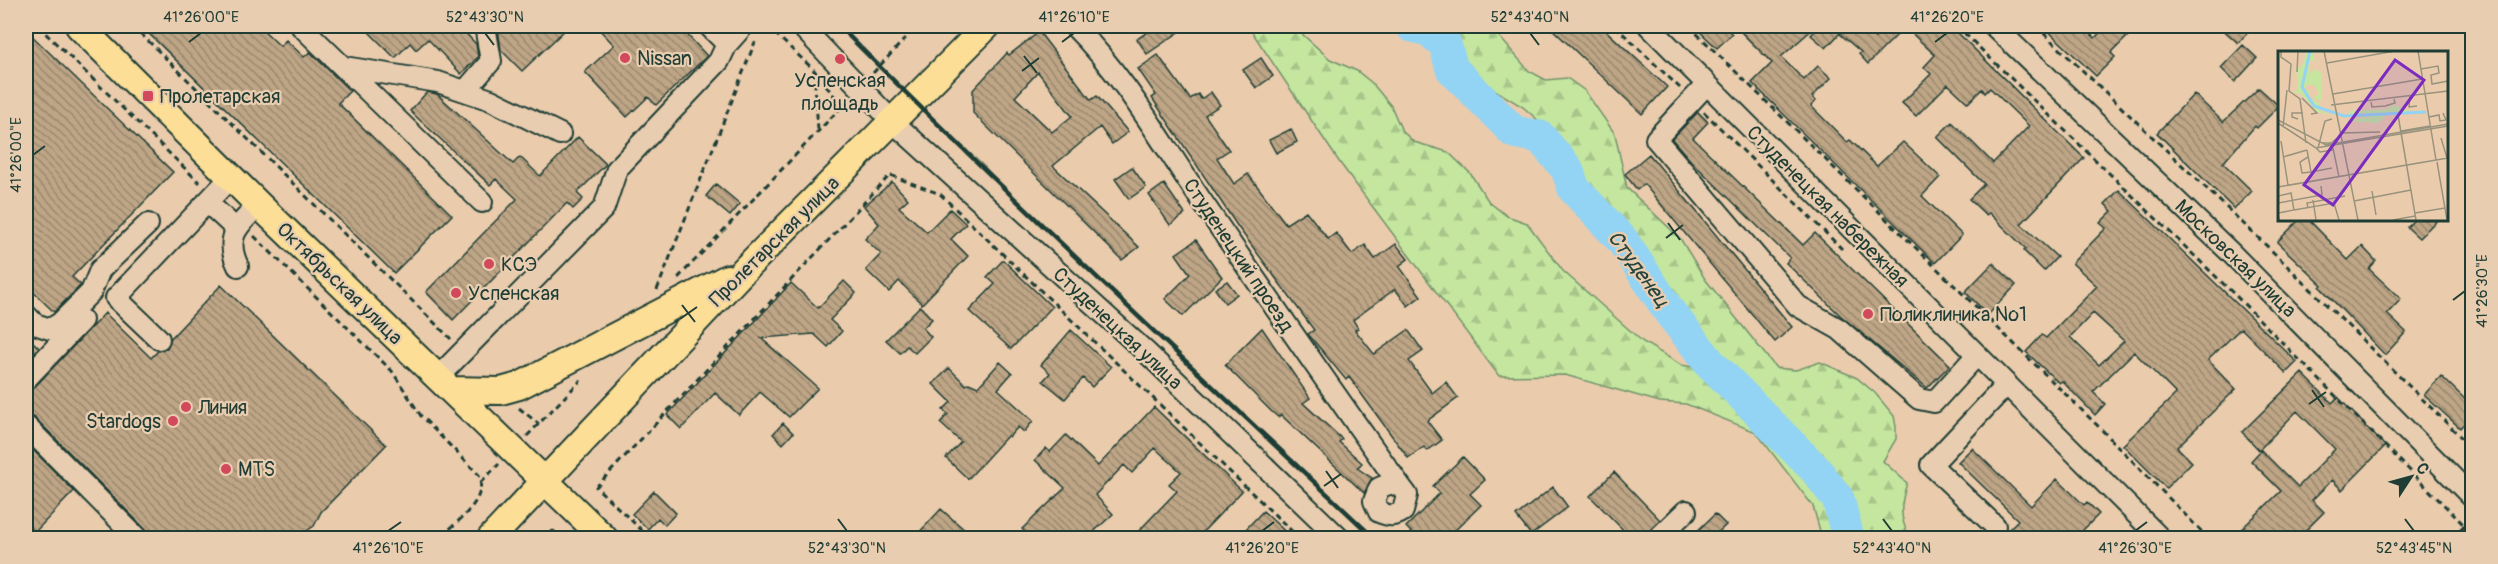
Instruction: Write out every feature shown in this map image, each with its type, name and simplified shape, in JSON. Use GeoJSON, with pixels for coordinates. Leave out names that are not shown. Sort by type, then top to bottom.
{"type":"FeatureCollection","features":[{"type":"Feature","properties":{"kind":"main road","name":"Октябрьская улица"},"geometry":{"type":"LineString","coordinates":[[79,26],[258,205],[604,538]]}},
{"type":"Feature","properties":{"kind":"main road","name":"Пролетарская улица"},"geometry":{"type":"LineString","coordinates":[[491,538],[746,268],[987,26]]}},
{"type":"Feature","properties":{"kind":"main road"},"geometry":{"type":"LineString","coordinates":[[444,384],[501,391],[519,386],[746,268]]}},
{"type":"Feature","properties":{"kind":"street"},"geometry":{"type":"LineString","coordinates":[[301,26],[482,202]]}},
{"type":"Feature","properties":{"kind":"street"},"geometry":{"type":"LineString","coordinates":[[465,91],[491,61],[485,26]]}},
{"type":"Feature","properties":{"kind":"street"},"geometry":{"type":"LineString","coordinates":[[709,26],[727,45]]}},
{"type":"Feature","properties":{"kind":"street","name":"Студенецкая улица"},"geometry":{"type":"LineString","coordinates":[[801,26],[893,122],[1147,353],[1338,538]]}},
{"type":"Feature","properties":{"kind":"street","name":"Студенецкий проезд"},"geometry":{"type":"LineString","coordinates":[[1074,26],[1092,44],[1132,98],[1298,342],[1401,487]]}},
{"type":"Feature","properties":{"kind":"street","name":"Студенецкая набережная"},"geometry":{"type":"LineString","coordinates":[[1649,26],[2160,538]]}},
{"type":"Feature","properties":{"kind":"street","name":"Московская улица"},"geometry":{"type":"LineString","coordinates":[[1994,26],[2232,253],[2472,497]]}},
{"type":"Feature","properties":{"kind":"street"},"geometry":{"type":"LineString","coordinates":[[444,384],[463,351],[604,208],[617,169],[719,61],[727,45],[750,31]]}},
{"type":"Feature","properties":{"kind":"street"},"geometry":{"type":"LineString","coordinates":[[344,67],[438,82],[491,100],[560,134]]}},
{"type":"Feature","properties":{"kind":"street"},"geometry":{"type":"LineString","coordinates":[[1707,84],[1656,139],[1798,306],[1839,329],[1919,399],[1926,402],[1934,402],[1977,355]]}},
{"type":"Feature","properties":{"kind":"street"},"geometry":{"type":"LineString","coordinates":[[159,339],[116,298],[231,177]]}},
{"type":"Feature","properties":{"kind":"street"},"geometry":{"type":"LineString","coordinates":[[210,199],[238,225]]}},
{"type":"Feature","properties":{"kind":"street"},"geometry":{"type":"LineString","coordinates":[[238,266],[232,253],[238,225],[258,205]]}},
{"type":"Feature","properties":{"kind":"street"},"geometry":{"type":"LineString","coordinates":[[26,315],[43,328],[50,329],[60,323],[91,292],[100,270],[148,224]]}},
{"type":"Feature","properties":{"kind":"street"},"geometry":{"type":"LineString","coordinates":[[26,380],[82,320]]}},
{"type":"Feature","properties":{"kind":"street"},"geometry":{"type":"LineString","coordinates":[[1995,526],[1930,465],[2007,384]]}},
{"type":"Feature","properties":{"kind":"street"},"geometry":{"type":"LineString","coordinates":[[26,426],[137,538]]}},
{"type":"Feature","properties":{"kind":"street"},"geometry":{"type":"LineString","coordinates":[[1658,538],[1686,511]]}},
{"type":"Feature","properties":{"kind":"path"},"geometry":{"type":"LineString","coordinates":[[38,26],[210,199]]}},
{"type":"Feature","properties":{"kind":"path"},"geometry":{"type":"LineString","coordinates":[[133,26],[388,274],[463,351]]}},
{"type":"Feature","properties":{"kind":"path"},"geometry":{"type":"LineString","coordinates":[[767,26],[813,69],[842,106]]}},
{"type":"Feature","properties":{"kind":"path"},"geometry":{"type":"LineString","coordinates":[[674,283],[917,26]]}},
{"type":"Feature","properties":{"kind":"path"},"geometry":{"type":"LineString","coordinates":[[1689,26],[2099,427],[2208,538]]}},
{"type":"Feature","properties":{"kind":"path"},"geometry":{"type":"LineString","coordinates":[[1957,26],[2235,295],[2465,526]]}},
{"type":"Feature","properties":{"kind":"path"},"geometry":{"type":"LineString","coordinates":[[2036,26],[2270,249],[2472,448]]}},
{"type":"Feature","properties":{"kind":"path"},"geometry":{"type":"LineString","coordinates":[[654,297],[750,31]]}},
{"type":"Feature","properties":{"kind":"path"},"geometry":{"type":"LineString","coordinates":[[813,69],[818,131]]}},
{"type":"Feature","properties":{"kind":"path"},"geometry":{"type":"LineString","coordinates":[[650,538],[596,487],[890,175],[940,194],[1299,538]]}},
{"type":"Feature","properties":{"kind":"path"},"geometry":{"type":"LineString","coordinates":[[238,225],[392,371],[421,416],[472,465],[481,482],[480,497],[441,538]]}},
{"type":"Feature","properties":{"kind":"path"},"geometry":{"type":"LineString","coordinates":[[481,482],[584,376]]}},
{"type":"Feature","properties":{"kind":"path"},"geometry":{"type":"LineString","coordinates":[[501,391],[539,424]]}},
{"type":"Feature","properties":{"kind":"path"},"geometry":{"type":"LineString","coordinates":[[2453,538],[2472,518]]}},
{"type":"Feature","properties":{"kind":"path"},"geometry":{"type":"LineString","coordinates":[[541,538],[553,531],[568,538]]}},
{"type":"Feature","properties":{"kind":"green space"},"geometry":{"type":"Polygon","coordinates":[[[1248,26],[1293,26],[1330,59],[1357,71],[1372,83],[1391,106],[1402,131],[1414,142],[1448,152],[1470,173],[1489,202],[1507,216],[1527,223],[1563,271],[1643,342],[1681,365],[1705,369],[1711,356],[1708,341],[1596,200],[1554,134],[1523,107],[1493,89],[1429,26],[1490,26],[1529,71],[1546,80],[1567,78],[1585,91],[1615,134],[1627,188],[1680,238],[1705,279],[1776,368],[1796,370],[1820,362],[1857,378],[1875,393],[1894,416],[1896,439],[1883,461],[1907,483],[1902,511],[1910,538],[1822,538],[1813,506],[1756,432],[1686,404],[1660,402],[1565,375],[1499,376],[1340,163],[1248,26]]]}},
{"type":"Feature","properties":{"kind":"building"},"geometry":{"type":"Polygon","coordinates":[[[141,26],[259,26],[280,46],[286,40],[304,57],[310,52],[350,91],[338,103],[452,215],[394,273],[141,26]]]}},
{"type":"Feature","properties":{"kind":"building"},"geometry":{"type":"Polygon","coordinates":[[[363,26],[459,26],[476,44],[478,57],[461,74],[428,39],[416,50],[410,43],[395,58],[363,26]]]}},
{"type":"Feature","properties":{"kind":"building"},"geometry":{"type":"Polygon","coordinates":[[[501,26],[569,26],[522,71],[501,50],[498,28],[501,26]]]}},
{"type":"Feature","properties":{"kind":"building"},"geometry":{"type":"Polygon","coordinates":[[[596,26],[679,26],[707,56],[656,105],[648,97],[627,117],[585,72],[614,45],[596,26]]]}},
{"type":"Feature","properties":{"kind":"building"},"geometry":{"type":"Polygon","coordinates":[[[1157,26],[1188,26],[1147,54],[1137,39],[1157,26]]]}},
{"type":"Feature","properties":{"kind":"building"},"geometry":{"type":"Polygon","coordinates":[[[1549,26],[1601,26],[1667,87],[1642,114],[1549,26]]]}},
{"type":"Feature","properties":{"kind":"building"},"geometry":{"type":"Polygon","coordinates":[[[1694,26],[1723,26],[1732,34],[1717,48],[1694,26]]]}},
{"type":"Feature","properties":{"kind":"building"},"geometry":{"type":"Polygon","coordinates":[[[1748,26],[1816,26],[1781,57],[1804,80],[1818,66],[1831,78],[1812,97],[1816,101],[1811,106],[1847,142],[1850,140],[1877,166],[1903,142],[1940,177],[1922,196],[1962,235],[1935,263],[1752,83],[1772,63],[1741,32],[1748,26]]]}},
{"type":"Feature","properties":{"kind":"building"},"geometry":{"type":"Polygon","coordinates":[[[1820,26],[1831,26],[1840,33],[1826,48],[1811,35],[1820,26]]]}},
{"type":"Feature","properties":{"kind":"building"},"geometry":{"type":"Polygon","coordinates":[[[1847,26],[1860,26],[1875,38],[1887,26],[1951,26],[2084,158],[2021,224],[2057,257],[2044,271],[2024,251],[2026,249],[1989,213],[1986,215],[1969,199],[1984,184],[1937,137],[1952,122],[1993,163],[2029,126],[1990,88],[1985,93],[1982,89],[1968,103],[1948,84],[1916,116],[1902,103],[1931,74],[1924,67],[1935,55],[1905,27],[1868,64],[1859,54],[1861,52],[1840,34],[1847,26]]]}},
{"type":"Feature","properties":{"kind":"building"},"geometry":{"type":"Polygon","coordinates":[[[2043,26],[2082,26],[2095,38],[2106,26],[2117,26],[2128,36],[2111,53],[2115,57],[2096,76],[2043,26]]]}},
{"type":"Feature","properties":{"kind":"building"},"geometry":{"type":"Polygon","coordinates":[[[2219,26],[2254,26],[2238,43],[2219,26]]]}},
{"type":"Feature","properties":{"kind":"building"},"geometry":{"type":"Polygon","coordinates":[[[26,30],[173,172],[72,277],[81,285],[54,312],[26,285],[26,30]]]}},
{"type":"Feature","properties":{"kind":"building"},"geometry":{"type":"Polygon","coordinates":[[[1039,32],[1091,100],[1097,96],[1128,132],[1112,144],[1100,127],[1053,166],[1139,247],[1122,260],[973,113],[973,90],[1007,53],[1009,55],[1039,32]],[[1038,72],[1015,97],[1052,132],[1072,116],[1038,72]]]}},
{"type":"Feature","properties":{"kind":"building"},"geometry":{"type":"Polygon","coordinates":[[[2243,45],[2257,58],[2235,82],[2221,68],[2243,45]]]}},
{"type":"Feature","properties":{"kind":"building"},"geometry":{"type":"Polygon","coordinates":[[[1158,55],[1190,99],[1198,94],[1201,99],[1211,92],[1220,105],[1205,115],[1229,150],[1217,158],[1234,184],[1248,174],[1286,224],[1306,211],[1328,239],[1336,233],[1352,254],[1365,245],[1375,259],[1396,244],[1408,259],[1399,266],[1421,296],[1408,306],[1395,289],[1353,320],[1358,328],[1355,330],[1374,354],[1408,330],[1423,351],[1409,361],[1432,393],[1446,382],[1458,398],[1427,421],[1442,440],[1427,451],[1424,447],[1408,458],[1349,377],[1346,380],[1308,334],[1314,330],[1238,227],[1152,98],[1156,95],[1138,69],[1158,55]]]}},
{"type":"Feature","properties":{"kind":"building"},"geometry":{"type":"Polygon","coordinates":[[[1261,58],[1273,76],[1256,88],[1243,70],[1261,58]]]}},
{"type":"Feature","properties":{"kind":"building"},"geometry":{"type":"Polygon","coordinates":[[[2259,88],[2278,105],[2257,128],[2255,126],[2223,163],[2252,191],[2234,209],[2157,133],[2194,94],[2223,122],[2259,88]]]}},
{"type":"Feature","properties":{"kind":"building"},"geometry":{"type":"Polygon","coordinates":[[[427,92],[437,94],[513,164],[520,157],[540,176],[578,137],[606,164],[577,193],[583,199],[573,209],[567,203],[453,320],[426,292],[517,199],[496,179],[490,185],[410,111],[427,92]]]}},
{"type":"Feature","properties":{"kind":"building","name":"Поликлиника №1"},"geometry":{"type":"Polygon","coordinates":[[[1698,112],[1708,122],[1693,138],[1803,245],[1815,233],[1950,365],[1927,388],[1841,316],[1786,263],[1790,258],[1691,161],[1672,139],[1698,112]]]}},
{"type":"Feature","properties":{"kind":"building"},"geometry":{"type":"Polygon","coordinates":[[[1291,129],[1297,142],[1276,153],[1269,140],[1291,129]]]}},
{"type":"Feature","properties":{"kind":"building"},"geometry":{"type":"Polygon","coordinates":[[[1649,154],[1792,327],[1775,342],[1644,184],[1637,190],[1625,174],[1649,154]]]}},
{"type":"Feature","properties":{"kind":"building"},"geometry":{"type":"Polygon","coordinates":[[[1132,167],[1146,187],[1129,199],[1115,179],[1132,167]]]}},
{"type":"Feature","properties":{"kind":"building"},"geometry":{"type":"Polygon","coordinates":[[[892,182],[908,199],[899,207],[927,232],[950,209],[966,224],[951,239],[968,256],[922,304],[899,281],[889,292],[866,270],[881,254],[865,239],[879,224],[864,206],[892,182]]]}},
{"type":"Feature","properties":{"kind":"building"},"geometry":{"type":"Polygon","coordinates":[[[716,184],[740,204],[730,216],[706,196],[716,184]]]}},
{"type":"Feature","properties":{"kind":"building"},"geometry":{"type":"Polygon","coordinates":[[[1164,184],[1185,214],[1170,225],[1149,195],[1164,184]]]}},
{"type":"Feature","properties":{"kind":"building"},"geometry":{"type":"Polygon","coordinates":[[[2119,190],[2297,362],[2286,373],[2241,328],[2208,360],[2236,389],[2177,447],[2192,462],[2166,488],[2123,445],[2176,394],[2134,352],[2093,392],[2105,404],[2095,415],[2062,381],[2059,383],[2026,352],[2042,335],[2046,338],[2097,286],[2072,263],[2106,228],[2100,223],[2112,211],[2105,204],[2119,190]],[[2093,313],[2070,337],[2099,365],[2124,341],[2093,313]]]}},
{"type":"Feature","properties":{"kind":"building"},"geometry":{"type":"Polygon","coordinates":[[[2299,220],[2309,220],[2348,260],[2362,246],[2376,261],[2369,269],[2401,299],[2387,314],[2406,332],[2385,355],[2320,287],[2322,285],[2277,242],[2299,220]]]}},
{"type":"Feature","properties":{"kind":"building"},"geometry":{"type":"Polygon","coordinates":[[[2414,220],[2437,220],[2419,238],[2407,227],[2414,220]]]}},
{"type":"Feature","properties":{"kind":"building"},"geometry":{"type":"Polygon","coordinates":[[[1196,240],[1222,277],[1183,316],[1165,299],[1190,274],[1176,254],[1196,240]]]}},
{"type":"Feature","properties":{"kind":"building"},"geometry":{"type":"Polygon","coordinates":[[[1003,260],[1052,307],[1011,349],[969,311],[995,284],[987,277],[1003,260]]]}},
{"type":"Feature","properties":{"kind":"building"},"geometry":{"type":"Polygon","coordinates":[[[1993,263],[2016,285],[1988,315],[1965,292],[1993,263]]]}},
{"type":"Feature","properties":{"kind":"building"},"geometry":{"type":"Polygon","coordinates":[[[844,281],[856,293],[830,320],[842,331],[828,347],[814,334],[761,338],[818,388],[789,417],[760,392],[739,415],[715,393],[681,429],[667,415],[791,283],[818,308],[844,281]]]}},
{"type":"Feature","properties":{"kind":"building"},"geometry":{"type":"Polygon","coordinates":[[[1227,281],[1237,294],[1225,303],[1215,289],[1227,281]]]}},
{"type":"Feature","properties":{"kind":"building","name":"Линия"},"geometry":{"type":"Polygon","coordinates":[[[221,285],[386,445],[321,512],[314,526],[296,538],[150,538],[146,530],[35,418],[26,414],[26,396],[105,313],[151,358],[158,351],[167,348],[171,338],[221,285]]]}},
{"type":"Feature","properties":{"kind":"building"},"geometry":{"type":"Polygon","coordinates":[[[920,306],[932,319],[923,328],[931,337],[915,353],[907,346],[900,353],[886,340],[920,306]]]}},
{"type":"Feature","properties":{"kind":"building"},"geometry":{"type":"Polygon","coordinates":[[[1262,328],[1310,398],[1303,403],[1342,439],[1339,442],[1362,463],[1357,468],[1372,478],[1364,493],[1281,415],[1278,417],[1271,411],[1225,365],[1262,328]]]}},
{"type":"Feature","properties":{"kind":"building"},"geometry":{"type":"Polygon","coordinates":[[[1071,330],[1111,367],[1092,387],[1083,378],[1065,399],[1043,381],[1050,373],[1041,365],[1071,330]]]}},
{"type":"Feature","properties":{"kind":"building"},"geometry":{"type":"Polygon","coordinates":[[[26,335],[39,348],[26,361],[26,335]]]}},
{"type":"Feature","properties":{"kind":"building"},"geometry":{"type":"Polygon","coordinates":[[[1000,362],[1012,373],[998,389],[1033,421],[1024,432],[1018,427],[1009,437],[1008,435],[968,479],[946,458],[961,442],[940,423],[948,414],[943,410],[951,402],[933,384],[949,368],[966,385],[969,383],[978,387],[1000,362]]]}},
{"type":"Feature","properties":{"kind":"building"},"geometry":{"type":"Polygon","coordinates":[[[2302,373],[2332,403],[2338,397],[2385,446],[2342,490],[2332,480],[2312,500],[2324,512],[2306,530],[2316,538],[2232,538],[2281,491],[2251,461],[2261,450],[2298,487],[2335,449],[2297,411],[2259,450],[2242,432],[2302,373]]]}},
{"type":"Feature","properties":{"kind":"building"},"geometry":{"type":"Polygon","coordinates":[[[2441,376],[2472,406],[2472,415],[2460,428],[2424,395],[2441,376]]]}},
{"type":"Feature","properties":{"kind":"building"},"geometry":{"type":"Polygon","coordinates":[[[1154,407],[1242,491],[1197,538],[1132,538],[1177,491],[1169,484],[1181,472],[1155,448],[1132,473],[1124,465],[1095,495],[1113,514],[1087,538],[1031,538],[1022,529],[1065,488],[1035,460],[1046,448],[1050,452],[1066,435],[1098,466],[1154,407]]]}},
{"type":"Feature","properties":{"kind":"building"},"geometry":{"type":"Polygon","coordinates":[[[783,423],[793,433],[783,444],[773,434],[783,423]]]}},
{"type":"Feature","properties":{"kind":"building"},"geometry":{"type":"Polygon","coordinates":[[[26,443],[74,491],[35,532],[26,523],[26,443]]]}},
{"type":"Feature","properties":{"kind":"building"},"geometry":{"type":"Polygon","coordinates":[[[1972,448],[2031,506],[2057,479],[2084,505],[2087,502],[2099,514],[2075,538],[2000,538],[2018,520],[1958,462],[1972,448]]]}},
{"type":"Feature","properties":{"kind":"building"},"geometry":{"type":"Polygon","coordinates":[[[1463,457],[1485,480],[1470,494],[1481,505],[1447,538],[1417,538],[1406,527],[1440,493],[1433,486],[1463,457]]]}},
{"type":"Feature","properties":{"kind":"building"},"geometry":{"type":"Polygon","coordinates":[[[1614,472],[1660,520],[1644,538],[1631,538],[1590,496],[1614,472]]]}},
{"type":"Feature","properties":{"kind":"building"},"geometry":{"type":"Polygon","coordinates":[[[1553,487],[1568,507],[1531,535],[1516,516],[1553,487]]]}},
{"type":"Feature","properties":{"kind":"building"},"geometry":{"type":"Polygon","coordinates":[[[654,491],[676,513],[665,525],[658,518],[648,529],[632,514],[654,491]]]}},
{"type":"Feature","properties":{"kind":"building"},"geometry":{"type":"Polygon","coordinates":[[[941,509],[974,538],[914,538],[941,509]]]}},
{"type":"Feature","properties":{"kind":"building"},"geometry":{"type":"Polygon","coordinates":[[[1263,511],[1292,538],[1255,538],[1246,529],[1263,511]]]}},
{"type":"Feature","properties":{"kind":"building"},"geometry":{"type":"Polygon","coordinates":[[[1715,514],[1726,525],[1712,538],[1690,538],[1715,514]]]}},
{"type":"Feature","properties":{"kind":"waterway","name":"Студенец"},"geometry":{"type":"LineString","coordinates":[[1412,26],[1429,30],[1445,44],[1452,69],[1514,132],[1540,137],[1567,169],[1574,189],[1622,240],[1671,314],[1710,363],[1815,469],[1838,499],[1848,538]]}},
{"type":"Feature","properties":{"kind":"railway"},"geometry":{"type":"LineString","coordinates":[[839,26],[1037,220],[1374,538]]}},
{"type":"Feature","properties":{"kind":"place","name":"Nissan"},"geometry":{"type":"Point","coordinates":[625,58]}},
{"type":"Feature","properties":{"kind":"place","name":"Успенская площадь"},"geometry":{"type":"Point","coordinates":[840,59]}},
{"type":"Feature","properties":{"kind":"place","name":"Пролетарская"},"geometry":{"type":"Point","coordinates":[148,96]}},
{"type":"Feature","properties":{"kind":"place","name":"КСЭ"},"geometry":{"type":"Point","coordinates":[489,264]}},
{"type":"Feature","properties":{"kind":"place","name":"Успенская"},"geometry":{"type":"Point","coordinates":[456,293]}},
{"type":"Feature","properties":{"kind":"place","name":"Поликлиника №1"},"geometry":{"type":"Point","coordinates":[1868,314]}},
{"type":"Feature","properties":{"kind":"place","name":"Линия"},"geometry":{"type":"Point","coordinates":[186,407]}},
{"type":"Feature","properties":{"kind":"place","name":"Stardogs"},"geometry":{"type":"Point","coordinates":[173,421]}},
{"type":"Feature","properties":{"kind":"place","name":"MTS"},"geometry":{"type":"Point","coordinates":[226,469]}}]}
